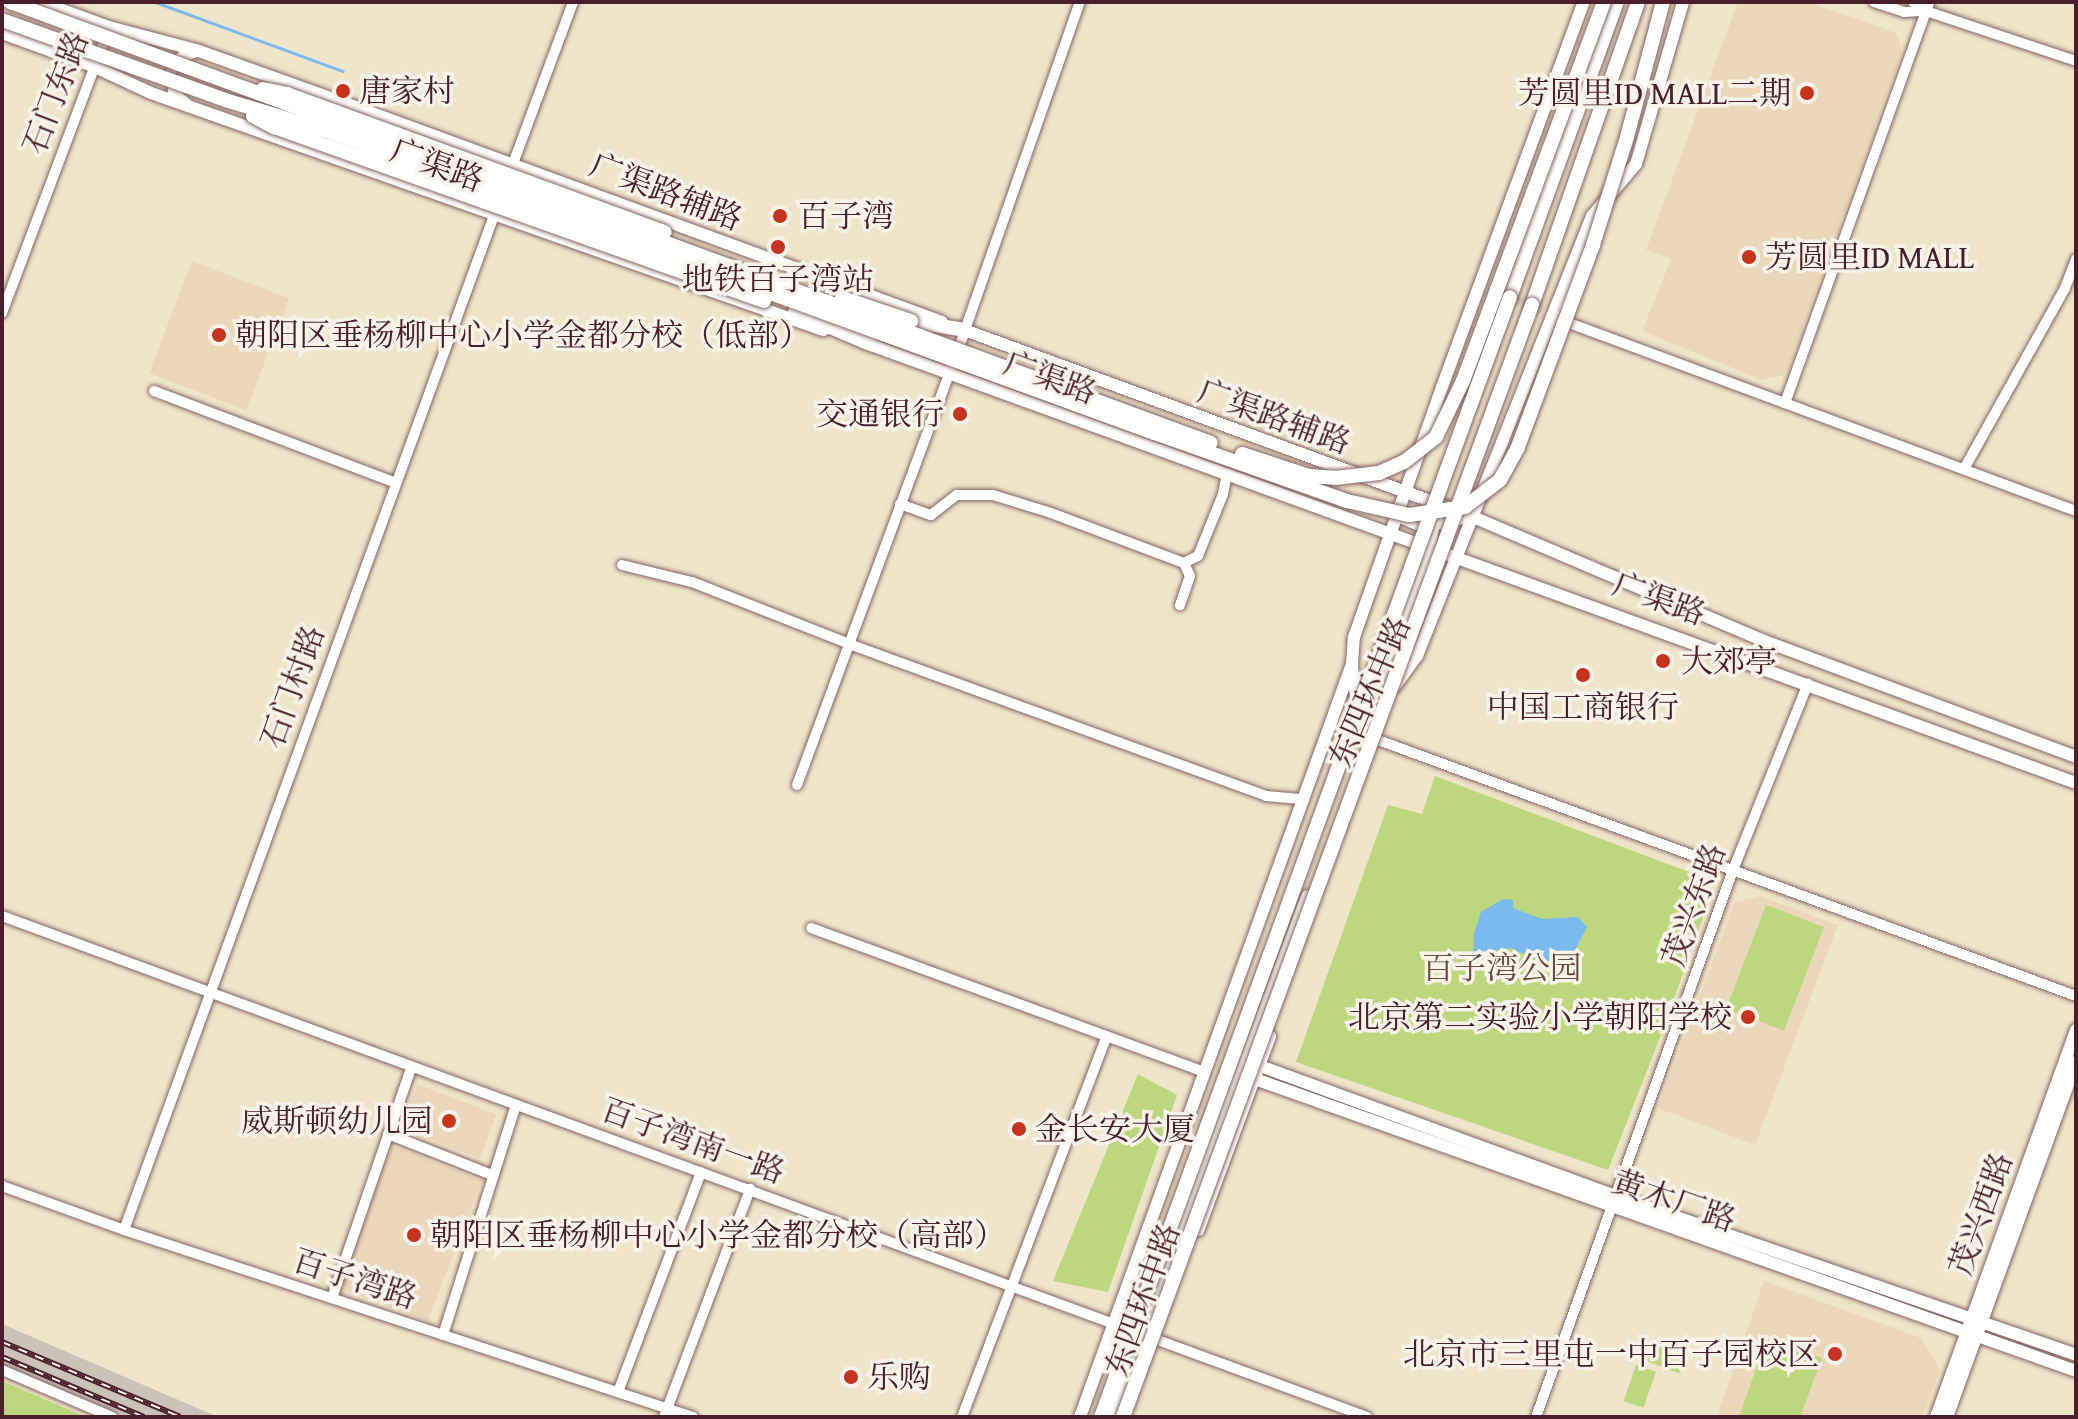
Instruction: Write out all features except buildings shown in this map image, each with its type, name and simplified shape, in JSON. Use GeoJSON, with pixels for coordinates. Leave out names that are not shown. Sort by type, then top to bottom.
{"type":"FeatureCollection","features":[{"type":"Feature","properties":{"kind":"highway","name":"广渠路"},"geometry":{"type":"LineString","coordinates":[[10,2],[1231,450],[1309,476],[1335,478],[1379,473],[1404,462],[1436,437],[1463,381],[1604,2]]}},
{"type":"Feature","properties":{"kind":"highway","name":"东四环中路"},"geometry":{"type":"LineString","coordinates":[[1098,1417],[1617,2]]}},
{"type":"Feature","properties":{"kind":"highway","name":"东四环中路"},"geometry":{"type":"LineString","coordinates":[[1123,1417],[1532,305],[1638,2]]}},
{"type":"Feature","properties":{"kind":"highway","name":"广渠路"},"geometry":{"type":"LineString","coordinates":[[2,20],[225,100],[324,130],[1347,501],[1409,515],[1465,507],[1500,480],[1518,447],[1593,245],[1627,137],[1663,2]]}},
{"type":"Feature","properties":{"kind":"highway"},"geometry":{"type":"LineString","coordinates":[[215,79],[287,94],[911,321],[965,330]]}},
{"type":"Feature","properties":{"kind":"highway"},"geometry":{"type":"LineString","coordinates":[[225,100],[274,127],[795,312],[870,344]]}},
{"type":"Feature","properties":{"kind":"main road","name":"广渠路辅路"},"geometry":{"type":"LineString","coordinates":[[40,2],[109,27],[199,51],[513,163],[1405,493]]}},
{"type":"Feature","properties":{"kind":"main road","name":"东四环中路"},"geometry":{"type":"LineString","coordinates":[[1080,1417],[1352,664],[1354,637],[1397,515],[1584,2]]}},
{"type":"Feature","properties":{"kind":"main road","name":"东四环中路"},"geometry":{"type":"LineString","coordinates":[[1400,681],[1417,656],[1592,216],[1636,164],[1683,2]]}},
{"type":"Feature","properties":{"kind":"main road","name":"广渠路"},"geometry":{"type":"LineString","coordinates":[[2,33],[93,66],[191,107],[578,245],[949,371],[2076,783]]}},
{"type":"Feature","properties":{"kind":"main road"},"geometry":{"type":"LineString","coordinates":[[1227,473],[1238,465],[1255,466],[1429,526],[1471,516]]}},
{"type":"Feature","properties":{"kind":"main road"},"geometry":{"type":"LineString","coordinates":[[1289,495],[1308,491],[1337,495]]}},
{"type":"Feature","properties":{"kind":"main road","name":"广渠路"},"geometry":{"type":"LineString","coordinates":[[1405,493],[1471,516],[1762,640],[2076,757]]}},
{"type":"Feature","properties":{"kind":"main road","name":"东四环中路"},"geometry":{"type":"LineString","coordinates":[[1098,1417],[1126,1331],[1415,541],[1429,526],[1438,504]]}},
{"type":"Feature","properties":{"kind":"main road","name":"东四环中路"},"geometry":{"type":"LineString","coordinates":[[1112,1417],[1377,707],[1400,627],[1430,546],[1429,526]]}},
{"type":"Feature","properties":{"kind":"main road"},"geometry":{"type":"LineString","coordinates":[[1386,621],[1400,627]]}},
{"type":"Feature","properties":{"kind":"main road"},"geometry":{"type":"LineString","coordinates":[[1352,664],[1357,701]]}},
{"type":"Feature","properties":{"kind":"main road"},"geometry":{"type":"LineString","coordinates":[[1377,707],[1400,681]]}},
{"type":"Feature","properties":{"kind":"main road","name":"茂兴西路"},"geometry":{"type":"LineString","coordinates":[[1947,1417],[1973,1327],[2076,1030]]}},
{"type":"Feature","properties":{"kind":"main road","name":"茂兴西路"},"geometry":{"type":"LineString","coordinates":[[1936,1417],[2076,1062]]}},
{"type":"Feature","properties":{"kind":"main road"},"geometry":{"type":"LineString","coordinates":[[1260,1066],[1615,1202],[1973,1327],[2076,1371]]}},
{"type":"Feature","properties":{"kind":"main road","name":"黄木厂路"},"geometry":{"type":"LineString","coordinates":[[1255,1079],[1615,1202]]}},
{"type":"Feature","properties":{"kind":"main road"},"geometry":{"type":"LineString","coordinates":[[1973,1327],[2076,1355]]}},
{"type":"Feature","properties":{"kind":"street","name":"石门村路"},"geometry":{"type":"LineString","coordinates":[[124,1230],[573,2]]}},
{"type":"Feature","properties":{"kind":"street"},"geometry":{"type":"LineString","coordinates":[[797,785],[965,330],[1080,2]]}},
{"type":"Feature","properties":{"kind":"street"},"geometry":{"type":"LineString","coordinates":[[1874,2],[1904,12],[1927,6]]}},
{"type":"Feature","properties":{"kind":"street"},"geometry":{"type":"LineString","coordinates":[[1913,2],[2076,61]]}},
{"type":"Feature","properties":{"kind":"street"},"geometry":{"type":"LineString","coordinates":[[1785,403],[1927,6]]}},
{"type":"Feature","properties":{"kind":"street"},"geometry":{"type":"LineString","coordinates":[[49,50],[61,30],[61,10]]}},
{"type":"Feature","properties":{"kind":"street","name":"石门东路"},"geometry":{"type":"LineString","coordinates":[[2,313],[109,27]]}},
{"type":"Feature","properties":{"kind":"street"},"geometry":{"type":"LineString","coordinates":[[191,107],[173,91],[171,72],[181,57],[199,51]]}},
{"type":"Feature","properties":{"kind":"street"},"geometry":{"type":"LineString","coordinates":[[412,186],[441,167],[441,154],[430,134]]}},
{"type":"Feature","properties":{"kind":"street"},"geometry":{"type":"LineString","coordinates":[[578,245],[573,226],[578,206],[599,195]]}},
{"type":"Feature","properties":{"kind":"street"},"geometry":{"type":"LineString","coordinates":[[1964,469],[2065,288],[2076,259]]}},
{"type":"Feature","properties":{"kind":"street"},"geometry":{"type":"LineString","coordinates":[[1552,316],[2076,511]]}},
{"type":"Feature","properties":{"kind":"street"},"geometry":{"type":"LineString","coordinates":[[154,391],[396,483]]}},
{"type":"Feature","properties":{"kind":"street"},"geometry":{"type":"LineString","coordinates":[[1184,563],[1198,556],[1223,494],[1227,473]]}},
{"type":"Feature","properties":{"kind":"street"},"geometry":{"type":"LineString","coordinates":[[900,504],[931,515],[957,495],[993,495],[1051,513],[1184,563],[1190,576],[1180,605]]}},
{"type":"Feature","properties":{"kind":"street"},"geometry":{"type":"LineString","coordinates":[[622,565],[692,582],[849,644],[1266,796],[1303,799]]}},
{"type":"Feature","properties":{"kind":"street","name":"东四环中路"},"geometry":{"type":"LineString","coordinates":[[1130,1417],[1400,681]]}},
{"type":"Feature","properties":{"kind":"street","name":"茂兴东路"},"geometry":{"type":"LineString","coordinates":[[1536,1417],[1733,870],[1808,683]]}},
{"type":"Feature","properties":{"kind":"street"},"geometry":{"type":"LineString","coordinates":[[1378,740],[2076,996]]}},
{"type":"Feature","properties":{"kind":"street","name":"百子湾南一路"},"geometry":{"type":"LineString","coordinates":[[2,916],[411,1068],[1011,1283],[1126,1331],[1367,1417]]}},
{"type":"Feature","properties":{"kind":"street"},"geometry":{"type":"LineString","coordinates":[[811,928],[1204,1072]]}},
{"type":"Feature","properties":{"kind":"street"},"geometry":{"type":"LineString","coordinates":[[962,1417],[1106,1037]]}},
{"type":"Feature","properties":{"kind":"street"},"geometry":{"type":"LineString","coordinates":[[332,1298],[411,1068]]}},
{"type":"Feature","properties":{"kind":"street"},"geometry":{"type":"LineString","coordinates":[[443,1335],[516,1105]]}},
{"type":"Feature","properties":{"kind":"street"},"geometry":{"type":"LineString","coordinates":[[388,1134],[492,1175]]}},
{"type":"Feature","properties":{"kind":"street"},"geometry":{"type":"LineString","coordinates":[[618,1392],[701,1172]]}},
{"type":"Feature","properties":{"kind":"street","name":"百子湾路"},"geometry":{"type":"LineString","coordinates":[[2,1186],[124,1230],[618,1392],[666,1413],[693,1417]]}},
{"type":"Feature","properties":{"kind":"street"},"geometry":{"type":"LineString","coordinates":[[666,1413],[750,1189]]}},
{"type":"Feature","properties":{"kind":"street"},"geometry":{"type":"LineString","coordinates":[[2,1370],[112,1417]]}},
{"type":"Feature","properties":{"kind":"shaded area","name":"芳圆里ID MALL"},"geometry":{"type":"Polygon","coordinates":[[[1738,2],[1808,2],[1896,33],[1902,52],[1786,374],[1762,380],[1642,331],[1671,259],[1646,250],[1738,2]]]}},
{"type":"Feature","properties":{"kind":"shaded area","name":"朝阳区垂杨柳中心小学金都分校（低部）"},"geometry":{"type":"Polygon","coordinates":[[[192,261],[289,298],[246,410],[149,373],[192,261]]]}},
{"type":"Feature","properties":{"kind":"shaded area","name":"北京第二实验小学朝阳学校"},"geometry":{"type":"Polygon","coordinates":[[[1760,896],[1838,925],[1755,1145],[1658,1108],[1735,902],[1760,896]]]}},
{"type":"Feature","properties":{"kind":"shaded area","name":"威斯顿幼儿园"},"geometry":{"type":"Polygon","coordinates":[[[417,1084],[496,1114],[480,1158],[400,1128],[417,1084]]]}},
{"type":"Feature","properties":{"kind":"shaded area","name":"朝阳区垂杨柳中心小学金都分校（高部）"},"geometry":{"type":"Polygon","coordinates":[[[392,1146],[482,1180],[428,1321],[338,1287],[392,1146]]]}},
{"type":"Feature","properties":{"kind":"shaded area","name":"北京市三里屯一中百子园校区"},"geometry":{"type":"Polygon","coordinates":[[[1764,1281],[1921,1338],[1940,1370],[1922,1417],[1717,1417],[1764,1281]]]}},
{"type":"Feature","properties":{"kind":"shaded area"},"geometry":{"type":"Polygon","coordinates":[[[2,1324],[218,1417],[123,1417],[2,1366],[2,1324]]]}},
{"type":"Feature","properties":{"kind":"green space","name":"百子湾公园"},"geometry":{"type":"Polygon","coordinates":[[[1435,776],[1697,875],[1711,895],[1608,1170],[1296,1062],[1388,805],[1422,814],[1435,776]]]}},
{"type":"Feature","properties":{"kind":"green space"},"geometry":{"type":"Polygon","coordinates":[[[1766,905],[1824,927],[1784,1031],[1726,1009],[1766,905]]]}},
{"type":"Feature","properties":{"kind":"green space"},"geometry":{"type":"Polygon","coordinates":[[[1138,1074],[1177,1095],[1108,1292],[1053,1281],[1138,1074]]]}},
{"type":"Feature","properties":{"kind":"green space"},"geometry":{"type":"Polygon","coordinates":[[[1767,1338],[1822,1358],[1800,1417],[1739,1417],[1767,1338]]]}},
{"type":"Feature","properties":{"kind":"green space"},"geometry":{"type":"Polygon","coordinates":[[[1653,1342],[1687,1355],[1679,1374],[1646,1361],[1653,1342]]]}},
{"type":"Feature","properties":{"kind":"green space"},"geometry":{"type":"Polygon","coordinates":[[[1636,1365],[1656,1372],[1643,1408],[1624,1401],[1636,1365]]]}},
{"type":"Feature","properties":{"kind":"green space"},"geometry":{"type":"Polygon","coordinates":[[[2,1381],[86,1417],[2,1417],[2,1381]]]}},
{"type":"Feature","properties":{"kind":"water"},"geometry":{"type":"Polygon","coordinates":[[[1503,899],[1513,900],[1513,908],[1542,919],[1578,917],[1587,927],[1574,952],[1574,964],[1555,967],[1510,948],[1497,950],[1489,963],[1473,958],[1474,933],[1481,912],[1503,899]]]}},
{"type":"Feature","properties":{"kind":"waterway"},"geometry":{"type":"LineString","coordinates":[[155,2],[343,71]]}},
{"type":"Feature","properties":{"kind":"railway"},"geometry":{"type":"LineString","coordinates":[[2,1342],[180,1417]]}},
{"type":"Feature","properties":{"kind":"railway"},"geometry":{"type":"LineString","coordinates":[[2,1357],[144,1417]]}},
{"type":"Feature","properties":{"kind":"place","name":"唐家村"},"geometry":{"type":"Point","coordinates":[343,91]}},
{"type":"Feature","properties":{"kind":"place","name":"芳圆里ID MALL二期"},"geometry":{"type":"Point","coordinates":[1807,93]}},
{"type":"Feature","properties":{"kind":"place","name":"百子湾"},"geometry":{"type":"Point","coordinates":[780,216]}},
{"type":"Feature","properties":{"kind":"place","name":"地铁百子湾站"},"geometry":{"type":"Point","coordinates":[778,247]}},
{"type":"Feature","properties":{"kind":"place","name":"芳圆里ID MALL"},"geometry":{"type":"Point","coordinates":[1749,257]}},
{"type":"Feature","properties":{"kind":"place","name":"朝阳区垂杨柳中心小学金都分校（低部）"},"geometry":{"type":"Point","coordinates":[219,335]}},
{"type":"Feature","properties":{"kind":"place","name":"交通银行"},"geometry":{"type":"Point","coordinates":[960,414]}},
{"type":"Feature","properties":{"kind":"place","name":"大郊亭"},"geometry":{"type":"Point","coordinates":[1663,661]}},
{"type":"Feature","properties":{"kind":"place","name":"中国工商银行"},"geometry":{"type":"Point","coordinates":[1583,675]}},
{"type":"Feature","properties":{"kind":"place","name":"北京第二实验小学朝阳学校"},"geometry":{"type":"Point","coordinates":[1748,1017]}},
{"type":"Feature","properties":{"kind":"place","name":"威斯顿幼儿园"},"geometry":{"type":"Point","coordinates":[449,1121]}},
{"type":"Feature","properties":{"kind":"place","name":"金长安大厦"},"geometry":{"type":"Point","coordinates":[1019,1129]}},
{"type":"Feature","properties":{"kind":"place","name":"朝阳区垂杨柳中心小学金都分校（高部）"},"geometry":{"type":"Point","coordinates":[414,1235]}},
{"type":"Feature","properties":{"kind":"place","name":"北京市三里屯一中百子园校区"},"geometry":{"type":"Point","coordinates":[1835,1354]}},
{"type":"Feature","properties":{"kind":"place","name":"乐购"},"geometry":{"type":"Point","coordinates":[851,1377]}}]}
